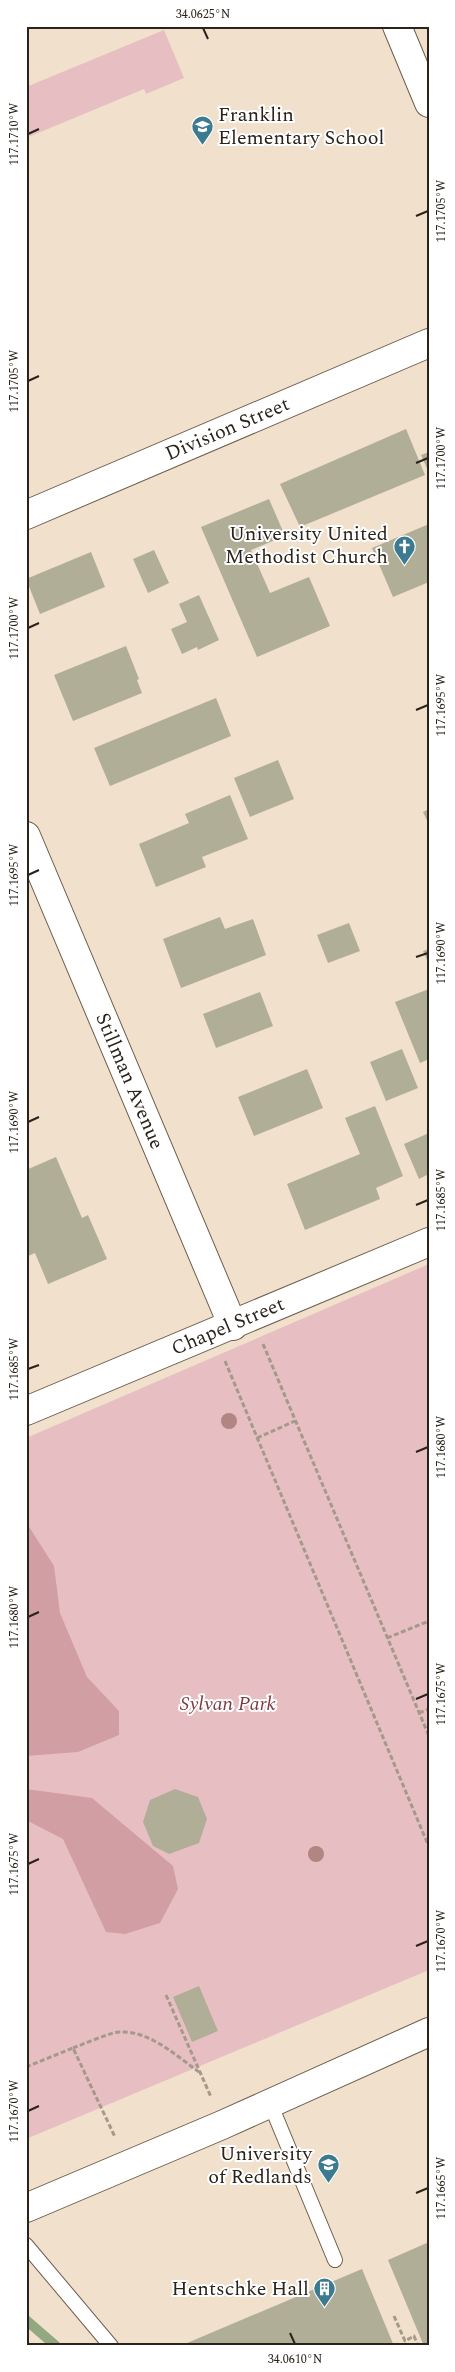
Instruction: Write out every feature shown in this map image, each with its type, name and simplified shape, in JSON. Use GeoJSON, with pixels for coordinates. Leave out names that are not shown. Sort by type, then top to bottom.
{"type":"FeatureCollection","features":[{"type":"Feature","properties":{"kind":"street"},"geometry":{"type":"LineString","coordinates":[[397,26],[429,103]]}},
{"type":"Feature","properties":{"kind":"street","name":"Division Street"},"geometry":{"type":"LineString","coordinates":[[26,515],[429,344]]}},
{"type":"Feature","properties":{"kind":"street","name":"Stillman Avenue"},"geometry":{"type":"LineString","coordinates":[[26,836],[233,1326]]}},
{"type":"Feature","properties":{"kind":"street","name":"Chapel Street"},"geometry":{"type":"LineString","coordinates":[[26,1412],[429,1242]]}},
{"type":"Feature","properties":{"kind":"street"},"geometry":{"type":"LineString","coordinates":[[26,2208],[222,2125],[429,2032]]}},
{"type":"Feature","properties":{"kind":"lane"},"geometry":{"type":"LineString","coordinates":[[270,2103],[335,2260]]}},
{"type":"Feature","properties":{"kind":"lane"},"geometry":{"type":"LineString","coordinates":[[26,2244],[111,2346]]}},
{"type":"Feature","properties":{"kind":"path"},"geometry":{"type":"LineString","coordinates":[[233,1326],[295,1421],[429,1736]]}},
{"type":"Feature","properties":{"kind":"path"},"geometry":{"type":"LineString","coordinates":[[233,1326],[257,1438],[429,1847]]}},
{"type":"Feature","properties":{"kind":"path"},"geometry":{"type":"LineString","coordinates":[[257,1438],[295,1421]]}},
{"type":"Feature","properties":{"kind":"path"},"geometry":{"type":"LineString","coordinates":[[387,1638],[429,1621]]}},
{"type":"Feature","properties":{"kind":"path"},"geometry":{"type":"LineString","coordinates":[[419,1713],[429,1709]]}},
{"type":"Feature","properties":{"kind":"path"},"geometry":{"type":"LineString","coordinates":[[166,1995],[222,2125]]}},
{"type":"Feature","properties":{"kind":"path"},"geometry":{"type":"LineString","coordinates":[[26,2067],[115,2033],[138,2035],[157,2042],[200,2073]]}},
{"type":"Feature","properties":{"kind":"path"},"geometry":{"type":"LineString","coordinates":[[73,2048],[102,2114]]}},
{"type":"Feature","properties":{"kind":"path"},"geometry":{"type":"LineString","coordinates":[[394,2316],[405,2341],[414,2336],[418,2346]]}},
{"type":"Feature","properties":{"kind":"green space"},"geometry":{"type":"Polygon","coordinates":[[[164,30],[184,78],[146,94],[144,89],[26,138],[26,87],[164,30]]]}},
{"type":"Feature","properties":{"kind":"green space","name":"Sylvan Park"},"geometry":{"type":"Polygon","coordinates":[[[429,1264],[429,1970],[26,2139],[26,1438],[429,1264]]]}},
{"type":"Feature","properties":{"kind":"shaded area"},"geometry":{"type":"Polygon","coordinates":[[[26,1522],[54,1566],[60,1613],[87,1677],[119,1711],[119,1735],[78,1752],[26,1756],[26,1522]]]}},
{"type":"Feature","properties":{"kind":"shaded area"},"geometry":{"type":"Polygon","coordinates":[[[26,1789],[92,1798],[173,1866],[178,1889],[160,1923],[125,1934],[106,1932],[63,1839],[26,1820],[26,1789]]]}},
{"type":"Feature","properties":{"kind":"building"},"geometry":{"type":"Polygon","coordinates":[[[406,429],[425,475],[300,527],[280,484],[406,429]]]}},
{"type":"Feature","properties":{"kind":"building"},"geometry":{"type":"Polygon","coordinates":[[[429,452],[429,473],[421,455],[429,452]]]}},
{"type":"Feature","properties":{"kind":"building"},"geometry":{"type":"Polygon","coordinates":[[[269,499],[285,536],[251,550],[270,593],[309,577],[330,626],[257,657],[201,527],[269,499]]]}},
{"type":"Feature","properties":{"kind":"building","name":"University United Methodist Church"},"geometry":{"type":"Polygon","coordinates":[[[429,524],[429,582],[393,597],[372,548],[429,524]]]}},
{"type":"Feature","properties":{"kind":"building"},"geometry":{"type":"Polygon","coordinates":[[[154,550],[169,583],[148,593],[133,559],[154,550]]]}},
{"type":"Feature","properties":{"kind":"building"},"geometry":{"type":"Polygon","coordinates":[[[91,552],[105,587],[40,614],[26,579],[91,552]]]}},
{"type":"Feature","properties":{"kind":"building"},"geometry":{"type":"Polygon","coordinates":[[[199,595],[219,640],[198,650],[197,647],[182,654],[171,629],[187,622],[179,604],[199,595]]]}},
{"type":"Feature","properties":{"kind":"building"},"geometry":{"type":"Polygon","coordinates":[[[126,646],[139,679],[137,680],[142,693],[73,721],[54,675],[126,646]]]}},
{"type":"Feature","properties":{"kind":"building"},"geometry":{"type":"Polygon","coordinates":[[[216,698],[231,736],[110,786],[94,748],[216,698]]]}},
{"type":"Feature","properties":{"kind":"building"},"geometry":{"type":"Polygon","coordinates":[[[278,760],[294,799],[250,817],[234,778],[278,760]]]}},
{"type":"Feature","properties":{"kind":"building"},"geometry":{"type":"Polygon","coordinates":[[[230,795],[248,839],[202,857],[206,867],[156,887],[139,844],[189,823],[185,814],[230,795]]]}},
{"type":"Feature","properties":{"kind":"building"},"geometry":{"type":"Polygon","coordinates":[[[429,809],[429,825],[423,812],[429,809]]]}},
{"type":"Feature","properties":{"kind":"building"},"geometry":{"type":"Polygon","coordinates":[[[220,917],[225,929],[253,919],[266,955],[181,988],[163,939],[220,917]]]}},
{"type":"Feature","properties":{"kind":"building"},"geometry":{"type":"Polygon","coordinates":[[[349,923],[360,951],[328,963],[317,935],[349,923]]]}},
{"type":"Feature","properties":{"kind":"building"},"geometry":{"type":"Polygon","coordinates":[[[429,949],[429,964],[423,951],[429,949]]]}},
{"type":"Feature","properties":{"kind":"building"},"geometry":{"type":"Polygon","coordinates":[[[429,989],[429,1059],[420,1063],[395,1002],[429,989]]]}},
{"type":"Feature","properties":{"kind":"building"},"geometry":{"type":"Polygon","coordinates":[[[260,992],[273,1026],[216,1048],[203,1014],[260,992]]]}},
{"type":"Feature","properties":{"kind":"building"},"geometry":{"type":"Polygon","coordinates":[[[402,1049],[418,1088],[386,1101],[370,1062],[402,1049]]]}},
{"type":"Feature","properties":{"kind":"building"},"geometry":{"type":"Polygon","coordinates":[[[307,1069],[323,1108],[254,1136],[238,1097],[307,1069]]]}},
{"type":"Feature","properties":{"kind":"building"},"geometry":{"type":"Polygon","coordinates":[[[375,1106],[403,1176],[376,1188],[380,1199],[305,1230],[287,1184],[360,1154],[345,1118],[375,1106]]]}},
{"type":"Feature","properties":{"kind":"building"},"geometry":{"type":"Polygon","coordinates":[[[429,1133],[429,1174],[419,1179],[404,1144],[429,1133]]]}},
{"type":"Feature","properties":{"kind":"building"},"geometry":{"type":"Polygon","coordinates":[[[56,1157],[82,1218],[88,1215],[107,1259],[48,1284],[35,1253],[26,1257],[26,1170],[56,1157]]]}},
{"type":"Feature","properties":{"kind":"building"},"geometry":{"type":"Polygon","coordinates":[[[175,1789],[198,1797],[207,1819],[199,1843],[169,1854],[153,1846],[143,1822],[150,1800],[175,1789]]]}},
{"type":"Feature","properties":{"kind":"building"},"geometry":{"type":"Polygon","coordinates":[[[199,1986],[218,2031],[192,2042],[173,1997],[199,1986]]]}},
{"type":"Feature","properties":{"kind":"building"},"geometry":{"type":"Polygon","coordinates":[[[429,2242],[429,2345],[424,2346],[388,2260],[429,2242]]]}},
{"type":"Feature","properties":{"kind":"building","name":"Hentschke Hall"},"geometry":{"type":"Polygon","coordinates":[[[362,2269],[394,2346],[180,2346],[362,2269]]]}},
{"type":"Feature","properties":{"kind":"waterway"},"geometry":{"type":"LineString","coordinates":[[26,2320],[56,2346]]}},
{"type":"Feature","properties":{"kind":"place","name":"Franklin Elementary School"},"geometry":{"type":"Point","coordinates":[202,146]}},
{"type":"Feature","properties":{"kind":"place","name":"University United Methodist Church"},"geometry":{"type":"Point","coordinates":[404,565]}},
{"type":"Feature","properties":{"kind":"place","name":"University of Redlands"},"geometry":{"type":"Point","coordinates":[328,2184]}},
{"type":"Feature","properties":{"kind":"place","name":"Hentschke Hall"},"geometry":{"type":"Point","coordinates":[325,2308]}}]}
